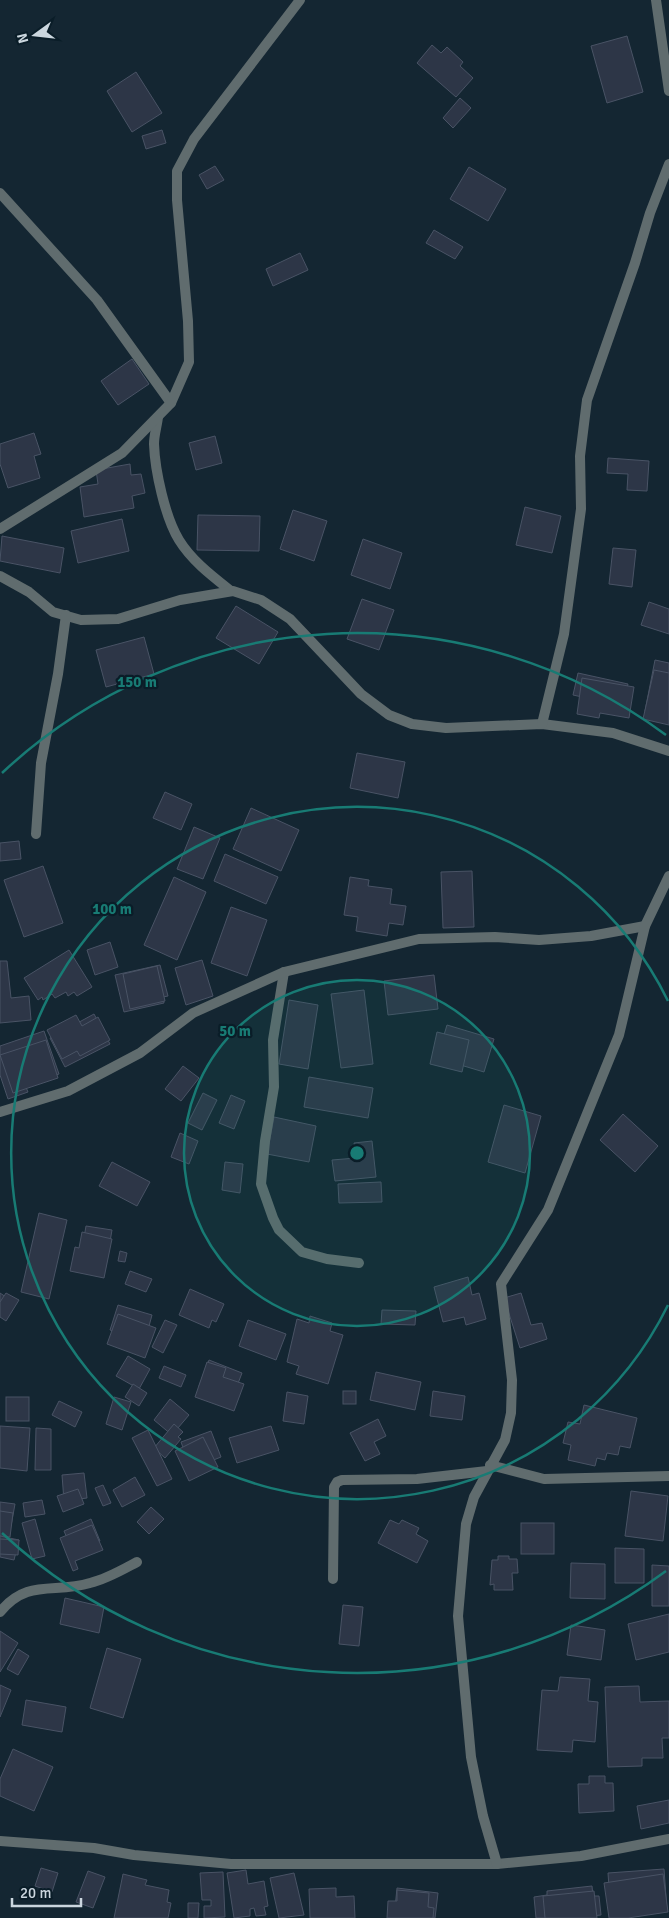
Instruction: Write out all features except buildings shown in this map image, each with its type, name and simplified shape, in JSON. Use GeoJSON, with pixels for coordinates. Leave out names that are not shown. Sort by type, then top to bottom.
{"type":"FeatureCollection","features":[{"type":"Feature","properties":{"kind":"street"},"geometry":{"type":"LineString","coordinates":[[0,529],[122,452],[171,403],[189,362],[188,321],[176,200],[177,171],[194,139],[300,0]]}},
{"type":"Feature","properties":{"kind":"street"},"geometry":{"type":"LineString","coordinates":[[656,0],[669,91]]}},
{"type":"Feature","properties":{"kind":"street"},"geometry":{"type":"LineString","coordinates":[[542,724],[566,614],[581,509],[580,456],[588,400],[650,213],[669,164]]}},
{"type":"Feature","properties":{"kind":"street"},"geometry":{"type":"LineString","coordinates":[[0,193],[97,300],[171,403]]}},
{"type":"Feature","properties":{"kind":"street"},"geometry":{"type":"LineString","coordinates":[[158,417],[154,443],[158,473],[171,522],[179,539],[189,553],[231,592]]}},
{"type":"Feature","properties":{"kind":"street"},"geometry":{"type":"LineString","coordinates":[[0,576],[29,592],[53,612],[81,620],[118,619],[180,600],[231,592],[261,600],[290,619],[361,694],[389,715],[412,724],[446,728],[542,724],[613,733],[669,752]]}},
{"type":"Feature","properties":{"kind":"street"},"geometry":{"type":"LineString","coordinates":[[36,834],[41,762],[58,674],[66,616]]}},
{"type":"Feature","properties":{"kind":"street"},"geometry":{"type":"LineString","coordinates":[[497,1864],[483,1816],[471,1757],[458,1616],[466,1524],[474,1497],[504,1440],[511,1413],[512,1380],[501,1284],[548,1210],[619,1035],[645,926],[669,876]]}},
{"type":"Feature","properties":{"kind":"street"},"geometry":{"type":"LineString","coordinates":[[0,1112],[68,1090],[140,1053],[193,1014],[284,972],[419,938],[495,937],[539,940],[591,936],[645,926]]}},
{"type":"Feature","properties":{"kind":"street"},"geometry":{"type":"LineString","coordinates":[[284,972],[273,1040],[274,1087],[265,1141],[261,1184],[272,1218],[279,1230],[302,1252],[327,1259],[360,1263]]}},
{"type":"Feature","properties":{"kind":"street"},"geometry":{"type":"LineString","coordinates":[[333,1579],[334,1487],[337,1482],[342,1480],[417,1479],[489,1468],[544,1479],[669,1476]]}},
{"type":"Feature","properties":{"kind":"street"},"geometry":{"type":"LineString","coordinates":[[0,1612],[11,1599],[34,1589],[89,1584],[110,1577],[137,1562]]}},
{"type":"Feature","properties":{"kind":"street"},"geometry":{"type":"LineString","coordinates":[[0,1841],[94,1848],[134,1855],[231,1864],[497,1864],[581,1856],[669,1839]]}}]}
